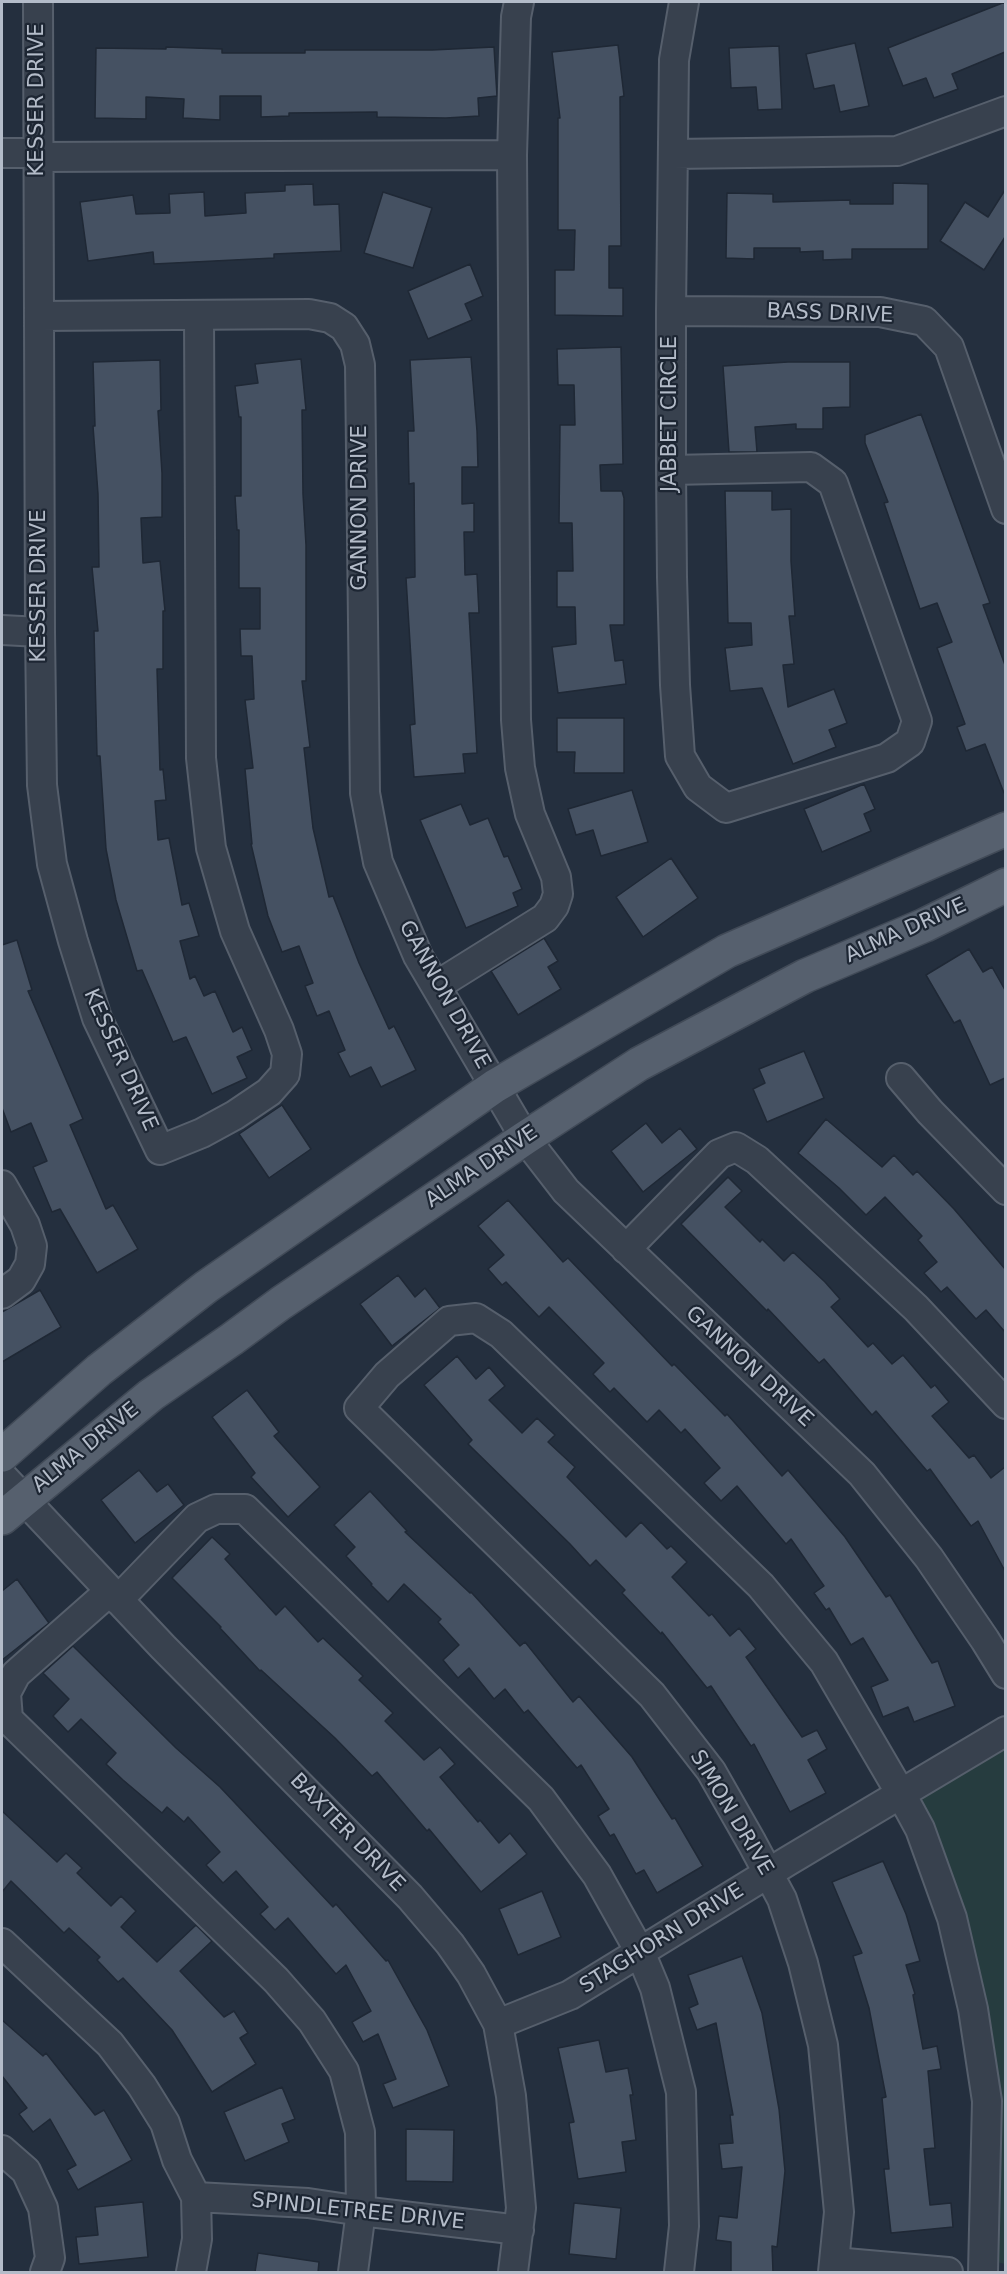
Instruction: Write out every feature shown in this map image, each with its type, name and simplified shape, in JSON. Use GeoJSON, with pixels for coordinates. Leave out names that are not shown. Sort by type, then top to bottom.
{"type":"FeatureCollection","features":[{"type":"Feature","properties":{"kind":"main road"},"geometry":{"type":"LineString","coordinates":[[2,1455],[99,1370],[206,1287],[495,1086],[727,951],[1005,829]]}},
{"type":"Feature","properties":{"kind":"main road","name":"ALMA DRIVE"},"geometry":{"type":"LineString","coordinates":[[12,1509],[151,1395],[281,1303],[639,1064],[805,976],[925,925],[1005,885]]}},
{"type":"Feature","properties":{"kind":"street","name":"KESSER DRIVE"},"geometry":{"type":"LineString","coordinates":[[38,2],[42,785],[52,864],[97,1018],[160,1150],[202,1133],[235,1115],[269,1092],[285,1074],[287,1054],[279,1030],[236,931],[211,848],[201,758],[199,315]]}},
{"type":"Feature","properties":{"kind":"street"},"geometry":{"type":"LineString","coordinates":[[436,986],[545,918],[554,906],[558,894],[556,877],[530,814],[520,768],[516,720],[512,155],[516,17],[519,2]]}},
{"type":"Feature","properties":{"kind":"street","name":"JABBET CIRCLE"},"geometry":{"type":"LineString","coordinates":[[671,470],[811,467],[834,483],[916,721],[910,742],[887,758],[726,808],[698,788],[680,756],[675,686],[671,470],[671,311],[674,60],[684,2]]}},
{"type":"Feature","properties":{"kind":"street"},"geometry":{"type":"LineString","coordinates":[[673,154],[897,151],[1005,111]]}},
{"type":"Feature","properties":{"kind":"street"},"geometry":{"type":"LineString","coordinates":[[2,153],[39,155],[512,155]]}},
{"type":"Feature","properties":{"kind":"street","name":"BASS DRIVE"},"geometry":{"type":"LineString","coordinates":[[671,311],[880,312],[924,321],[949,347],[1005,509]]}},
{"type":"Feature","properties":{"kind":"street","name":"GANNON DRIVE"},"geometry":{"type":"LineString","coordinates":[[40,316],[309,314],[330,318],[344,327],[355,344],[360,364],[365,793],[378,862],[418,956],[525,1138],[566,1191],[862,1474],[929,1558],[986,1640],[1005,1674]]}},
{"type":"Feature","properties":{"kind":"street"},"geometry":{"type":"LineString","coordinates":[[2,630],[40,632]]}},
{"type":"Feature","properties":{"kind":"street"},"geometry":{"type":"LineString","coordinates":[[901,1078],[930,1112],[1005,1190]]}},
{"type":"Feature","properties":{"kind":"street"},"geometry":{"type":"LineString","coordinates":[[626,1249],[719,1154],[736,1147],[757,1160],[916,1308],[1005,1404]]}},
{"type":"Feature","properties":{"kind":"street"},"geometry":{"type":"LineString","coordinates":[[2,1185],[25,1225],[32,1246],[30,1264],[21,1280],[2,1294]]}},
{"type":"Feature","properties":{"kind":"street","name":"SIMON DRIVE"},"geometry":{"type":"LineString","coordinates":[[833,2267],[839,2212],[823,2046],[803,1963],[782,1899],[768,1873],[711,1771],[652,1695],[358,1408],[387,1375],[449,1321],[476,1318],[501,1334],[762,1586],[824,1662],[901,1794]]}},
{"type":"Feature","properties":{"kind":"street","name":"BAXTER DRIVE"},"geometry":{"type":"LineString","coordinates":[[2,1476],[12,1509],[114,1595],[410,1897],[450,1944],[471,1974],[498,2024],[512,2096],[521,2208],[513,2272]]}},
{"type":"Feature","properties":{"kind":"street"},"geometry":{"type":"LineString","coordinates":[[353,2272],[361,2211],[360,2132],[344,2072],[312,2021],[276,1980],[8,1719],[6,1694],[16,1674],[114,1595],[197,1518],[216,1509],[244,1509],[541,1799],[597,1875],[640,1952],[655,1988],[681,2092],[684,2226],[679,2272]]}},
{"type":"Feature","properties":{"kind":"street","name":"STAGHORN DRIVE"},"geometry":{"type":"LineString","coordinates":[[498,2024],[570,1995],[1005,1731]]}},
{"type":"Feature","properties":{"kind":"street"},"geometry":{"type":"LineString","coordinates":[[901,1794],[920,1829],[952,1918],[973,2009],[987,2101],[983,2272]]}},
{"type":"Feature","properties":{"kind":"street"},"geometry":{"type":"LineString","coordinates":[[2,1944],[110,2044],[142,2086],[165,2123],[177,2160],[196,2197],[197,2239],[191,2272]]}},
{"type":"Feature","properties":{"kind":"street"},"geometry":{"type":"LineString","coordinates":[[2,2150],[26,2171],[43,2208],[50,2258],[45,2272]]}},
{"type":"Feature","properties":{"kind":"street","name":"SPINDLETREE DRIVE"},"geometry":{"type":"LineString","coordinates":[[196,2197],[308,2203],[519,2230]]}},
{"type":"Feature","properties":{"kind":"street"},"geometry":{"type":"LineString","coordinates":[[833,2267],[948,2272]]}},
{"type":"Feature","properties":{"kind":"green space"},"geometry":{"type":"Polygon","coordinates":[[[1005,1747],[1005,2264],[997,2262],[994,2162],[918,1818],[924,1796],[1005,1747]]]}},
{"type":"Feature","properties":{"kind":"building"},"geometry":{"type":"Polygon","coordinates":[[[1005,2],[1005,52],[952,74],[958,89],[934,98],[926,78],[903,86],[888,48],[1005,2]]]}},
{"type":"Feature","properties":{"kind":"building"},"geometry":{"type":"Polygon","coordinates":[[[855,43],[869,106],[840,112],[834,85],[814,89],[806,54],[855,43]]]}},
{"type":"Feature","properties":{"kind":"building"},"geometry":{"type":"Polygon","coordinates":[[[618,45],[624,96],[620,97],[621,246],[609,246],[609,288],[623,288],[623,316],[555,315],[555,270],[574,270],[575,230],[558,230],[558,118],[560,118],[552,52],[618,45]]]}},
{"type":"Feature","properties":{"kind":"building"},"geometry":{"type":"Polygon","coordinates":[[[779,46],[782,109],[758,110],[756,87],[731,88],[729,48],[779,46]]]}},
{"type":"Feature","properties":{"kind":"building"},"geometry":{"type":"Polygon","coordinates":[[[166,47],[222,49],[222,53],[305,53],[305,50],[432,50],[494,47],[497,96],[478,98],[479,116],[446,118],[377,117],[377,112],[289,113],[289,116],[261,117],[261,96],[220,96],[220,120],[183,118],[184,99],[146,97],[146,119],[95,118],[96,48],[166,49],[166,47]]]}},
{"type":"Feature","properties":{"kind":"building"},"geometry":{"type":"Polygon","coordinates":[[[893,183],[928,184],[928,249],[852,249],[852,259],[823,260],[823,251],[800,252],[800,248],[754,248],[754,259],[726,258],[727,193],[773,194],[773,202],[850,200],[850,204],[893,204],[893,183]]]}},
{"type":"Feature","properties":{"kind":"building"},"geometry":{"type":"Polygon","coordinates":[[[313,184],[314,205],[339,204],[341,251],[274,254],[274,258],[154,264],[153,252],[88,261],[80,202],[133,195],[136,214],[170,213],[169,194],[204,192],[205,216],[246,213],[245,193],[285,191],[285,185],[313,184]]]}},
{"type":"Feature","properties":{"kind":"building"},"geometry":{"type":"Polygon","coordinates":[[[1005,190],[1005,237],[984,270],[940,241],[965,202],[988,217],[1005,190]]]}},
{"type":"Feature","properties":{"kind":"building"},"geometry":{"type":"Polygon","coordinates":[[[383,192],[432,208],[413,268],[364,253],[383,192]]]}},
{"type":"Feature","properties":{"kind":"building"},"geometry":{"type":"Polygon","coordinates":[[[470,264],[483,296],[465,304],[472,320],[428,339],[408,291],[470,264]]]}},
{"type":"Feature","properties":{"kind":"building"},"geometry":{"type":"Polygon","coordinates":[[[621,347],[623,464],[600,465],[601,491],[622,491],[624,498],[624,625],[610,625],[615,661],[623,660],[626,684],[558,693],[552,647],[576,644],[575,607],[557,607],[557,571],[573,571],[572,523],[559,523],[560,425],[575,425],[574,385],[558,385],[557,349],[621,347]]]}},
{"type":"Feature","properties":{"kind":"building"},"geometry":{"type":"Polygon","coordinates":[[[471,357],[478,467],[462,467],[462,504],[474,503],[474,532],[464,532],[465,575],[477,574],[479,613],[469,613],[477,753],[463,754],[465,773],[414,777],[410,725],[415,724],[406,578],[415,577],[414,483],[409,484],[408,431],[414,431],[410,360],[471,357]]]}},
{"type":"Feature","properties":{"kind":"building"},"geometry":{"type":"Polygon","coordinates":[[[301,359],[306,410],[302,410],[306,545],[306,681],[302,681],[310,747],[304,748],[313,828],[329,897],[333,896],[359,963],[389,1029],[394,1026],[416,1070],[381,1087],[371,1067],[350,1077],[338,1053],[345,1050],[329,1011],[317,1016],[305,986],[313,983],[299,946],[282,952],[268,916],[251,844],[245,769],[253,768],[245,700],[254,699],[252,656],[241,656],[240,629],[260,629],[260,588],[239,588],[239,530],[237,530],[235,496],[241,496],[241,417],[239,417],[235,386],[258,383],[255,364],[301,359]]]}},
{"type":"Feature","properties":{"kind":"building"},"geometry":{"type":"Polygon","coordinates":[[[160,360],[161,410],[158,411],[162,517],[141,518],[143,563],[160,561],[165,611],[163,611],[163,669],[157,669],[160,770],[163,769],[166,800],[155,801],[158,840],[169,838],[182,905],[189,903],[199,936],[180,941],[190,979],[195,976],[204,996],[215,991],[233,1032],[242,1027],[252,1050],[237,1057],[247,1078],[212,1094],[186,1037],[173,1042],[142,970],[137,971],[116,900],[106,849],[100,756],[97,756],[94,631],[98,631],[92,567],[99,567],[98,494],[93,426],[95,426],[93,362],[160,360]]]}},
{"type":"Feature","properties":{"kind":"building"},"geometry":{"type":"Polygon","coordinates":[[[788,362],[850,362],[850,407],[823,408],[823,429],[796,429],[796,424],[755,427],[757,452],[729,452],[723,366],[788,362]]]}},
{"type":"Feature","properties":{"kind":"building"},"geometry":{"type":"Polygon","coordinates":[[[921,414],[990,603],[983,605],[1005,665],[1005,793],[985,744],[966,751],[957,727],[965,724],[937,648],[952,642],[937,603],[920,609],[884,503],[888,502],[865,443],[865,435],[921,414]]]}},
{"type":"Feature","properties":{"kind":"building"},"geometry":{"type":"Polygon","coordinates":[[[725,491],[772,491],[772,510],[791,509],[791,561],[795,616],[789,616],[794,664],[783,665],[788,707],[834,689],[847,723],[829,730],[836,747],[793,764],[762,688],[730,691],[725,648],[752,645],[751,623],[728,623],[725,491]]]}},
{"type":"Feature","properties":{"kind":"building"},"geometry":{"type":"Polygon","coordinates":[[[557,718],[624,718],[624,773],[574,773],[575,752],[557,752],[557,718]]]}},
{"type":"Feature","properties":{"kind":"building"},"geometry":{"type":"Polygon","coordinates":[[[864,784],[875,809],[864,814],[871,831],[822,852],[804,809],[864,784]]]}},
{"type":"Feature","properties":{"kind":"building"},"geometry":{"type":"Polygon","coordinates":[[[632,790],[648,842],[601,856],[593,830],[576,835],[568,809],[632,790]]]}},
{"type":"Feature","properties":{"kind":"building"},"geometry":{"type":"Polygon","coordinates":[[[461,804],[470,825],[488,818],[504,857],[508,856],[522,889],[513,893],[518,906],[466,928],[420,820],[461,804]]]}},
{"type":"Feature","properties":{"kind":"building"},"geometry":{"type":"Polygon","coordinates":[[[671,858],[698,898],[643,937],[616,897],[671,858]]]}},
{"type":"Feature","properties":{"kind":"building"},"geometry":{"type":"Polygon","coordinates":[[[544,938],[558,961],[548,967],[561,989],[518,1015],[491,971],[544,938]]]}},
{"type":"Feature","properties":{"kind":"building"},"geometry":{"type":"Polygon","coordinates":[[[17,940],[32,990],[28,991],[83,1119],[70,1125],[106,1209],[113,1205],[138,1249],[97,1273],[60,1209],[52,1212],[33,1167],[47,1161],[31,1123],[11,1132],[2,1108],[2,945],[17,940]]]}},
{"type":"Feature","properties":{"kind":"building"},"geometry":{"type":"Polygon","coordinates":[[[969,949],[983,972],[992,967],[1005,990],[1005,1078],[990,1085],[960,1020],[954,1023],[926,975],[969,949]]]}},
{"type":"Feature","properties":{"kind":"building"},"geometry":{"type":"Polygon","coordinates":[[[804,1051],[824,1098],[767,1122],[753,1089],[765,1083],[759,1069],[804,1051]]]}},
{"type":"Feature","properties":{"kind":"building"},"geometry":{"type":"Polygon","coordinates":[[[282,1105],[311,1149],[269,1178],[239,1134],[282,1105]]]}},
{"type":"Feature","properties":{"kind":"building"},"geometry":{"type":"Polygon","coordinates":[[[826,1119],[882,1167],[894,1155],[913,1175],[917,1171],[954,1209],[1005,1269],[1005,1332],[986,1310],[976,1319],[947,1287],[941,1292],[924,1273],[937,1262],[918,1240],[922,1236],[885,1197],[866,1215],[798,1153],[826,1119]]]}},
{"type":"Feature","properties":{"kind":"building"},"geometry":{"type":"Polygon","coordinates":[[[646,1123],[662,1143],[680,1128],[697,1149],[643,1192],[611,1151],[646,1123]]]}},
{"type":"Feature","properties":{"kind":"building"},"geometry":{"type":"Polygon","coordinates":[[[728,1177],[742,1191],[725,1207],[760,1242],[762,1239],[784,1261],[793,1252],[825,1282],[840,1299],[831,1307],[868,1347],[873,1343],[892,1364],[903,1355],[931,1388],[935,1385],[949,1402],[932,1416],[969,1458],[974,1455],[991,1478],[1005,1467],[1005,1571],[978,1521],[971,1526],[930,1469],[927,1471],[876,1411],[872,1415],[824,1359],[819,1363],[768,1309],[767,1311],[681,1224],[728,1177]]]}},
{"type":"Feature","properties":{"kind":"building"},"geometry":{"type":"Polygon","coordinates":[[[508,1200],[563,1262],[568,1258],[672,1366],[674,1364],[725,1416],[727,1414],[782,1476],[788,1470],[845,1537],[886,1597],[890,1595],[932,1663],[938,1661],[955,1706],[914,1722],[908,1707],[883,1717],[871,1687],[888,1680],[863,1638],[851,1645],[829,1608],[826,1610],[814,1593],[824,1586],[791,1539],[786,1544],[737,1486],[721,1501],[704,1483],[720,1468],[685,1429],[681,1433],[659,1410],[647,1422],[614,1388],[610,1392],[593,1374],[604,1363],[549,1307],[539,1317],[506,1282],[502,1285],[488,1269],[504,1255],[478,1226],[508,1200]]]}},
{"type":"Feature","properties":{"kind":"building"},"geometry":{"type":"Polygon","coordinates":[[[398,1275],[415,1297],[425,1288],[440,1308],[392,1346],[360,1304],[398,1275]]]}},
{"type":"Feature","properties":{"kind":"building"},"geometry":{"type":"Polygon","coordinates":[[[40,1290],[61,1327],[2,1362],[2,1312],[40,1290]]]}},
{"type":"Feature","properties":{"kind":"building"},"geometry":{"type":"Polygon","coordinates":[[[457,1356],[476,1379],[489,1367],[505,1386],[489,1400],[522,1433],[537,1418],[555,1435],[548,1442],[575,1467],[567,1477],[626,1537],[641,1522],[667,1549],[671,1546],[687,1562],[672,1577],[709,1616],[712,1614],[730,1636],[739,1628],[756,1649],[746,1657],[802,1737],[817,1730],[827,1749],[808,1760],[826,1793],[790,1812],[754,1744],[751,1746],[711,1686],[707,1688],[662,1632],[661,1634],[622,1593],[625,1590],[596,1560],[590,1566],[468,1444],[472,1440],[424,1385],[457,1356]]]}},
{"type":"Feature","properties":{"kind":"building"},"geometry":{"type":"Polygon","coordinates":[[[247,1390],[279,1432],[274,1436],[320,1487],[288,1517],[251,1477],[255,1473],[212,1417],[247,1390]]]}},
{"type":"Feature","properties":{"kind":"building"},"geometry":{"type":"Polygon","coordinates":[[[139,1470],[157,1492],[168,1484],[184,1505],[135,1543],[101,1500],[139,1470]]]}},
{"type":"Feature","properties":{"kind":"building"},"geometry":{"type":"Polygon","coordinates":[[[370,1491],[407,1531],[405,1532],[471,1592],[520,1646],[525,1642],[573,1702],[579,1696],[632,1757],[672,1819],[675,1818],[703,1866],[657,1893],[644,1870],[636,1874],[614,1834],[610,1836],[598,1816],[609,1809],[581,1765],[577,1768],[528,1710],[524,1713],[505,1689],[494,1699],[469,1668],[458,1678],[443,1660],[459,1645],[438,1622],[441,1619],[404,1584],[388,1602],[371,1585],[346,1556],[355,1547],[334,1525],[370,1491]]]}},
{"type":"Feature","properties":{"kind":"building"},"geometry":{"type":"Polygon","coordinates":[[[212,1537],[230,1554],[225,1559],[276,1615],[285,1606],[318,1642],[323,1638],[363,1676],[359,1680],[393,1713],[385,1721],[424,1760],[440,1747],[455,1764],[440,1777],[499,1843],[510,1833],[527,1854],[481,1892],[429,1829],[427,1831],[377,1772],[372,1776],[335,1738],[260,1671],[221,1627],[172,1578],[212,1537]]]}},
{"type":"Feature","properties":{"kind":"building"},"geometry":{"type":"Polygon","coordinates":[[[17,1579],[49,1623],[2,1660],[2,1591],[17,1579]]]}},
{"type":"Feature","properties":{"kind":"building"},"geometry":{"type":"Polygon","coordinates":[[[73,1646],[176,1748],[220,1787],[333,1907],[336,1904],[386,1961],[388,1960],[427,2030],[449,2086],[393,2108],[383,2084],[396,2079],[378,2034],[363,2042],[352,2022],[371,2011],[346,1965],[336,1974],[288,1918],[275,1930],[260,1914],[268,1907],[236,1871],[223,1883],[206,1865],[220,1852],[188,1817],[184,1822],[167,1807],[162,1813],[123,1780],[106,1764],[116,1753],[81,1719],[68,1732],[53,1716],[69,1699],[43,1673],[73,1646]]]}},
{"type":"Feature","properties":{"kind":"building"},"geometry":{"type":"Polygon","coordinates":[[[2,1811],[57,1862],[66,1853],[82,1868],[77,1873],[111,1906],[121,1896],[136,1911],[121,1927],[157,1962],[196,1925],[212,1941],[180,1971],[224,2017],[234,2011],[248,2033],[240,2038],[256,2064],[212,2092],[172,2030],[123,1978],[118,1982],[97,1960],[100,1957],[69,1928],[64,1933],[11,1881],[2,1892],[2,1811]]]}},
{"type":"Feature","properties":{"kind":"building"},"geometry":{"type":"Polygon","coordinates":[[[883,1861],[906,1914],[920,1961],[906,1965],[915,1994],[913,1995],[923,2049],[937,2046],[941,2069],[928,2071],[935,2148],[924,2149],[930,2205],[951,2203],[953,2227],[891,2233],[884,2169],[889,2169],[882,2098],[886,2097],[869,2008],[853,1956],[862,1953],[832,1882],[883,1861]]]}},
{"type":"Feature","properties":{"kind":"building"},"geometry":{"type":"Polygon","coordinates":[[[542,1891],[561,1937],[518,1955],[499,1909],[542,1891]]]}},
{"type":"Feature","properties":{"kind":"building"},"geometry":{"type":"Polygon","coordinates":[[[742,1956],[762,2013],[779,2109],[785,2171],[777,2247],[772,2246],[773,2272],[731,2272],[731,2242],[716,2240],[719,2216],[737,2218],[742,2167],[722,2169],[719,2144],[733,2143],[730,2115],[733,2115],[716,2023],[697,2030],[689,2008],[698,2004],[688,1975],[742,1956]]]}},
{"type":"Feature","properties":{"kind":"building"},"geometry":{"type":"Polygon","coordinates":[[[2,2020],[43,2056],[46,2053],[95,2115],[104,2110],[132,2160],[78,2190],[67,2170],[76,2165],[50,2119],[33,2132],[19,2114],[27,2108],[2,2076],[2,2020]]]}},
{"type":"Feature","properties":{"kind":"building"},"geometry":{"type":"Polygon","coordinates":[[[599,2040],[606,2072],[628,2068],[633,2095],[630,2095],[636,2140],[622,2142],[626,2172],[578,2179],[569,2123],[574,2122],[558,2048],[599,2040]]]}},
{"type":"Feature","properties":{"kind":"building"},"geometry":{"type":"Polygon","coordinates":[[[282,2087],[295,2119],[282,2124],[289,2142],[245,2161],[224,2112],[282,2087]]]}},
{"type":"Feature","properties":{"kind":"building"},"geometry":{"type":"Polygon","coordinates":[[[406,2129],[454,2130],[453,2182],[406,2181],[406,2129]]]}},
{"type":"Feature","properties":{"kind":"building"},"geometry":{"type":"Polygon","coordinates":[[[143,2202],[148,2257],[79,2264],[76,2237],[98,2235],[95,2207],[143,2202]]]}},
{"type":"Feature","properties":{"kind":"building"},"geometry":{"type":"Polygon","coordinates":[[[574,2203],[621,2208],[616,2259],[569,2254],[574,2203]]]}},
{"type":"Feature","properties":{"kind":"building"},"geometry":{"type":"Polygon","coordinates":[[[258,2253],[319,2262],[318,2272],[255,2272],[258,2253]]]}}]}
